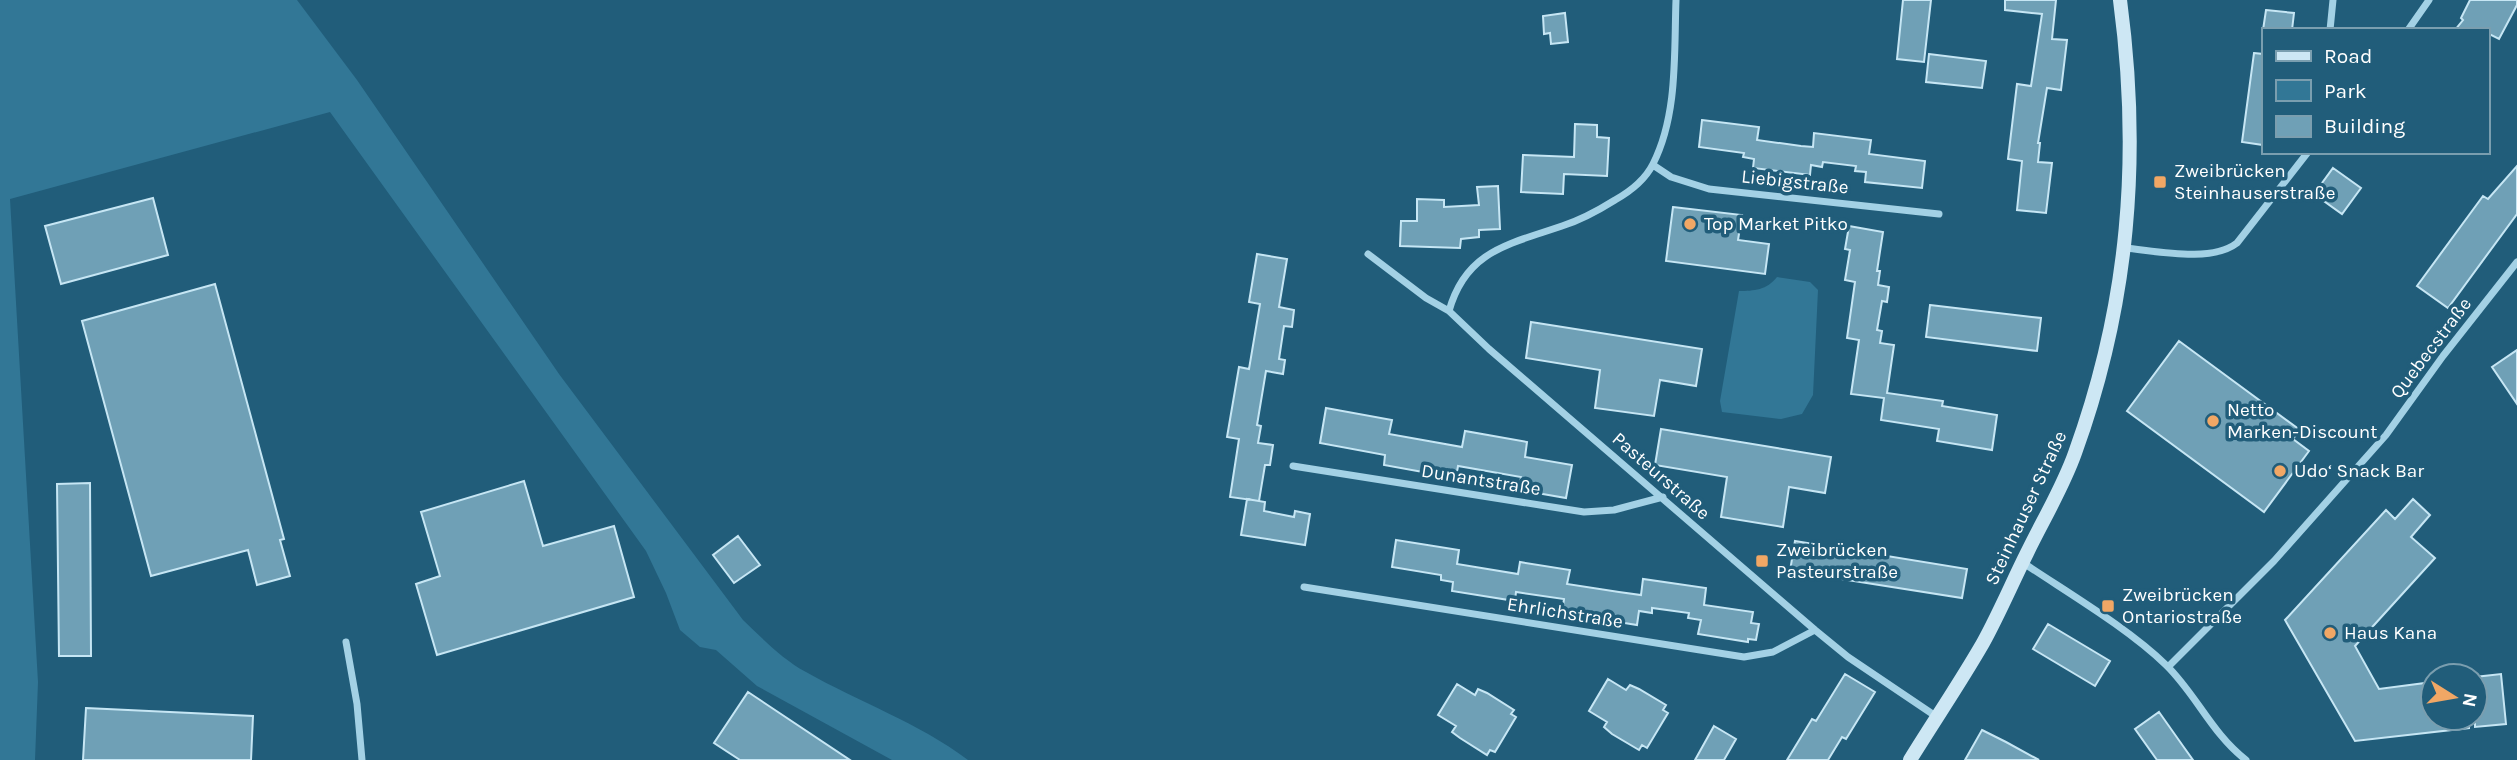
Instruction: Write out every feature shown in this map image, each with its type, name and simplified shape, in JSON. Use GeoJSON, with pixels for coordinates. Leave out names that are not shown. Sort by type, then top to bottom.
{"type":"FeatureCollection","features":[{"type":"Feature","properties":{"kind":"main road","name":"Steinhauser Straße"},"geometry":{"type":"LineString","coordinates":[[1910,760],[1983,642],[2074,456],[2102,373],[2125,248],[2131,168],[2129,94],[2120,0]]}},
{"type":"Feature","properties":{"kind":"street"},"geometry":{"type":"LineString","coordinates":[[1449,311],[1458,286],[1468,270],[1489,253],[1511,242],[1564,225],[1600,209],[1640,182],[1653,165],[1668,119],[1674,64],[1676,0]]}},
{"type":"Feature","properties":{"kind":"street"},"geometry":{"type":"LineString","coordinates":[[2330,28],[2333,0]]}},
{"type":"Feature","properties":{"kind":"street"},"geometry":{"type":"LineString","coordinates":[[2409,28],[2429,0]]}},
{"type":"Feature","properties":{"kind":"street"},"geometry":{"type":"LineString","coordinates":[[2125,248],[2197,254],[2228,250],[2237,243],[2306,154]]}},
{"type":"Feature","properties":{"kind":"street","name":"Liebigstraße"},"geometry":{"type":"LineString","coordinates":[[1653,165],[1671,177],[1709,188],[1939,214]]}},
{"type":"Feature","properties":{"kind":"street","name":"Pasteurstraße"},"geometry":{"type":"LineString","coordinates":[[1368,254],[1426,298],[1449,311],[1489,349],[1848,657],[1937,717]]}},
{"type":"Feature","properties":{"kind":"street","name":"Quebecstraße"},"geometry":{"type":"LineString","coordinates":[[2168,667],[2274,561],[2386,435],[2443,356],[2517,262]]}},
{"type":"Feature","properties":{"kind":"street","name":"Dunantstraße"},"geometry":{"type":"LineString","coordinates":[[1293,466],[1584,512],[1614,510],[1663,497]]}},
{"type":"Feature","properties":{"kind":"street"},"geometry":{"type":"LineString","coordinates":[[2022,562],[2141,644],[2168,667],[2217,732],[2245,760]]}},
{"type":"Feature","properties":{"kind":"street","name":"Ehrlichstraße"},"geometry":{"type":"LineString","coordinates":[[1304,587],[1744,657],[1773,652],[1815,630]]}},
{"type":"Feature","properties":{"kind":"street"},"geometry":{"type":"LineString","coordinates":[[346,642],[357,704],[362,760]]}},
{"type":"Feature","properties":{"kind":"green space"},"geometry":{"type":"Polygon","coordinates":[[[0,0],[297,0],[357,80],[559,374],[743,620],[797,667],[929,735],[968,760],[892,760],[757,686],[716,650],[700,647],[680,630],[646,551],[330,112],[10,199],[38,682],[35,760],[0,760],[0,0]]]}},
{"type":"Feature","properties":{"kind":"green space"},"geometry":{"type":"Polygon","coordinates":[[[1777,277],[1810,282],[1818,290],[1813,395],[1802,414],[1781,419],[1722,412],[1720,401],[1739,291],[1760,289],[1777,277]]]}},
{"type":"Feature","properties":{"kind":"building"},"geometry":{"type":"Polygon","coordinates":[[[1903,0],[1931,0],[1924,62],[1897,59],[1903,0]]]}},
{"type":"Feature","properties":{"kind":"building"},"geometry":{"type":"Polygon","coordinates":[[[2005,0],[2056,0],[2052,39],[2067,40],[2061,90],[2047,88],[2038,143],[2038,162],[2052,163],[2046,213],[2017,210],[2022,161],[2008,159],[2017,84],[2031,86],[2042,14],[2005,10],[2005,0]]]}},
{"type":"Feature","properties":{"kind":"building"},"geometry":{"type":"Polygon","coordinates":[[[2470,0],[2517,0],[2499,39],[2489,34],[2489,28],[2457,28],[2463,20],[2461,18],[2470,0]]]}},
{"type":"Feature","properties":{"kind":"building"},"geometry":{"type":"Polygon","coordinates":[[[2266,10],[2294,13],[2292,28],[2263,28],[2266,10]]]}},
{"type":"Feature","properties":{"kind":"building"},"geometry":{"type":"Polygon","coordinates":[[[1565,13],[1568,42],[1551,44],[1550,33],[1544,34],[1543,16],[1565,13]]]}},
{"type":"Feature","properties":{"kind":"building"},"geometry":{"type":"Polygon","coordinates":[[[2254,53],[2262,54],[2262,145],[2242,142],[2254,53]]]}},
{"type":"Feature","properties":{"kind":"building"},"geometry":{"type":"Polygon","coordinates":[[[1929,54],[1986,61],[1982,88],[1926,82],[1929,54]]]}},
{"type":"Feature","properties":{"kind":"building"},"geometry":{"type":"Polygon","coordinates":[[[1702,120],[1759,127],[1757,140],[1801,146],[1813,147],[1814,133],[1871,140],[1869,154],[1925,161],[1922,188],[1865,182],[1866,172],[1855,171],[1856,166],[1823,162],[1822,167],[1811,165],[1810,175],[1753,168],[1754,159],[1743,157],[1744,153],[1699,147],[1702,120]]]}},
{"type":"Feature","properties":{"kind":"building"},"geometry":{"type":"Polygon","coordinates":[[[1575,124],[1597,125],[1597,137],[1609,138],[1607,176],[1564,174],[1563,194],[1521,192],[1523,155],[1574,157],[1575,124]]]}},
{"type":"Feature","properties":{"kind":"building"},"geometry":{"type":"Polygon","coordinates":[[[2517,166],[2517,214],[2448,308],[2417,286],[2483,196],[2488,199],[2517,166]]]}},
{"type":"Feature","properties":{"kind":"building"},"geometry":{"type":"Polygon","coordinates":[[[2333,168],[2361,188],[2342,214],[2314,194],[2333,168]]]}},
{"type":"Feature","properties":{"kind":"building"},"geometry":{"type":"Polygon","coordinates":[[[1498,186],[1500,229],[1479,230],[1479,237],[1461,239],[1460,248],[1400,246],[1401,221],[1417,221],[1417,199],[1444,200],[1444,207],[1479,205],[1477,187],[1498,186]]]}},
{"type":"Feature","properties":{"kind":"building"},"geometry":{"type":"Polygon","coordinates":[[[153,198],[168,255],[61,284],[45,226],[153,198]]]}},
{"type":"Feature","properties":{"kind":"building"},"geometry":{"type":"Polygon","coordinates":[[[1673,207],[1742,215],[1738,240],[1769,244],[1765,274],[1666,261],[1673,207]]]}},
{"type":"Feature","properties":{"kind":"building"},"geometry":{"type":"Polygon","coordinates":[[[1849,226],[1883,232],[1877,271],[1880,271],[1878,285],[1889,287],[1887,302],[1882,301],[1877,330],[1882,331],[1880,343],[1894,345],[1887,393],[1943,401],[1942,406],[1997,415],[1992,450],[1937,441],[1939,429],[1881,420],[1884,398],[1851,394],[1859,340],[1847,338],[1855,282],[1845,280],[1850,250],[1845,249],[1849,226]]]}},
{"type":"Feature","properties":{"kind":"building"},"geometry":{"type":"Polygon","coordinates":[[[1257,254],[1287,259],[1279,307],[1294,310],[1292,327],[1284,326],[1279,359],[1285,360],[1283,374],[1266,371],[1257,425],[1261,426],[1258,443],[1273,445],[1270,465],[1265,465],[1259,501],[1230,497],[1239,439],[1227,437],[1239,367],[1249,369],[1260,304],[1249,302],[1257,254]]]}},
{"type":"Feature","properties":{"kind":"building"},"geometry":{"type":"Polygon","coordinates":[[[215,284],[284,539],[280,540],[290,576],[257,585],[248,550],[151,576],[82,321],[215,284]]]}},
{"type":"Feature","properties":{"kind":"building"},"geometry":{"type":"Polygon","coordinates":[[[1930,305],[2041,318],[2037,351],[1926,337],[1930,305]]]}},
{"type":"Feature","properties":{"kind":"building"},"geometry":{"type":"Polygon","coordinates":[[[1531,322],[1702,349],[1696,386],[1660,380],[1654,416],[1595,408],[1600,370],[1526,358],[1531,322]]]}},
{"type":"Feature","properties":{"kind":"building","name":"Netto Marken-Discount"},"geometry":{"type":"Polygon","coordinates":[[[2179,341],[2300,430],[2293,439],[2309,451],[2264,512],[2127,411],[2179,341]]]}},
{"type":"Feature","properties":{"kind":"building"},"geometry":{"type":"Polygon","coordinates":[[[2517,350],[2517,404],[2492,367],[2517,350]]]}},
{"type":"Feature","properties":{"kind":"building"},"geometry":{"type":"Polygon","coordinates":[[[1326,408],[1392,420],[1389,434],[1462,447],[1465,431],[1527,442],[1525,457],[1572,465],[1566,498],[1519,490],[1521,477],[1458,466],[1456,478],[1384,465],[1385,455],[1320,443],[1326,408]]]}},
{"type":"Feature","properties":{"kind":"building"},"geometry":{"type":"Polygon","coordinates":[[[1661,429],[1831,457],[1825,493],[1789,487],[1783,527],[1721,517],[1727,477],[1655,465],[1661,429]]]}},
{"type":"Feature","properties":{"kind":"building"},"geometry":{"type":"Polygon","coordinates":[[[524,481],[543,546],[614,526],[634,597],[437,655],[416,584],[440,576],[421,512],[524,481]]]}},
{"type":"Feature","properties":{"kind":"building"},"geometry":{"type":"Polygon","coordinates":[[[90,483],[91,656],[59,656],[57,484],[90,483]]]}},
{"type":"Feature","properties":{"kind":"building"},"geometry":{"type":"Polygon","coordinates":[[[1247,499],[1265,502],[1264,511],[1294,517],[1295,511],[1310,514],[1305,545],[1241,535],[1247,499]]]}},
{"type":"Feature","properties":{"kind":"building","name":"Haus Kana"},"geometry":{"type":"Polygon","coordinates":[[[2413,499],[2430,515],[2411,537],[2435,558],[2355,646],[2379,689],[2419,684],[2419,732],[2434,732],[2355,741],[2285,620],[2386,510],[2395,519],[2413,499]]]}},
{"type":"Feature","properties":{"kind":"building"},"geometry":{"type":"Polygon","coordinates":[[[738,536],[760,565],[734,583],[713,555],[738,536]]]}},
{"type":"Feature","properties":{"kind":"building"},"geometry":{"type":"Polygon","coordinates":[[[1396,540],[1459,550],[1457,564],[1518,574],[1520,562],[1570,570],[1567,584],[1641,595],[1643,579],[1706,588],[1704,605],[1753,612],[1751,623],[1759,624],[1756,640],[1748,639],[1748,642],[1698,634],[1701,620],[1688,618],[1689,613],[1652,608],[1652,613],[1639,611],[1637,625],[1618,622],[1618,619],[1562,613],[1564,599],[1516,592],[1515,601],[1452,591],[1453,582],[1441,580],[1441,575],[1392,567],[1396,540]]]}},
{"type":"Feature","properties":{"kind":"building"},"geometry":{"type":"Polygon","coordinates":[[[1795,541],[1967,569],[1962,598],[1790,571],[1795,541]]]}},
{"type":"Feature","properties":{"kind":"building"},"geometry":{"type":"Polygon","coordinates":[[[2048,624],[2110,661],[2095,686],[2033,649],[2048,624]]]}},
{"type":"Feature","properties":{"kind":"building"},"geometry":{"type":"Polygon","coordinates":[[[1845,674],[1875,692],[1846,739],[1842,737],[1828,760],[1787,760],[1812,719],[1816,721],[1845,674]]]}},
{"type":"Feature","properties":{"kind":"building"},"geometry":{"type":"Polygon","coordinates":[[[2501,674],[2506,724],[2489,726],[2489,675],[2501,674]]]}},
{"type":"Feature","properties":{"kind":"building"},"geometry":{"type":"Polygon","coordinates":[[[1608,679],[1626,690],[1630,685],[1639,689],[1666,705],[1663,710],[1668,713],[1647,748],[1642,745],[1639,750],[1612,734],[1604,727],[1607,722],[1589,711],[1608,679]]]}},
{"type":"Feature","properties":{"kind":"building"},"geometry":{"type":"Polygon","coordinates":[[[1457,684],[1475,695],[1478,689],[1487,693],[1514,710],[1511,714],[1516,717],[1495,752],[1490,750],[1487,755],[1460,738],[1452,732],[1456,726],[1438,715],[1457,684]]]}},
{"type":"Feature","properties":{"kind":"building"},"geometry":{"type":"Polygon","coordinates":[[[748,692],[850,760],[740,760],[714,743],[748,692]]]}},
{"type":"Feature","properties":{"kind":"building"},"geometry":{"type":"Polygon","coordinates":[[[86,708],[253,716],[251,760],[83,760],[86,708]]]}},
{"type":"Feature","properties":{"kind":"building"},"geometry":{"type":"Polygon","coordinates":[[[2159,712],[2193,760],[2157,760],[2135,729],[2159,712]]]}},
{"type":"Feature","properties":{"kind":"building"},"geometry":{"type":"Polygon","coordinates":[[[1714,726],[1736,739],[1724,760],[1695,760],[1714,726]]]}},
{"type":"Feature","properties":{"kind":"building"},"geometry":{"type":"Polygon","coordinates":[[[1982,730],[2006,742],[2039,760],[1965,760],[1982,730]]]}},
{"type":"Feature","properties":{"kind":"place","name":"Zweibrücken Steinhauserstraße"},"geometry":{"type":"Point","coordinates":[2160,182]}},
{"type":"Feature","properties":{"kind":"place","name":"Top Market Pitko"},"geometry":{"type":"Point","coordinates":[1690,224]}},
{"type":"Feature","properties":{"kind":"place","name":"Netto Marken-Discount"},"geometry":{"type":"Point","coordinates":[2213,421]}},
{"type":"Feature","properties":{"kind":"place","name":"Udo‘ Snack Bar"},"geometry":{"type":"Point","coordinates":[2280,471]}},
{"type":"Feature","properties":{"kind":"place","name":"Zweibrücken Pasteurstraße"},"geometry":{"type":"Point","coordinates":[1762,561]}},
{"type":"Feature","properties":{"kind":"place","name":"Zweibrücken Ontariostraße"},"geometry":{"type":"Point","coordinates":[2108,606]}},
{"type":"Feature","properties":{"kind":"place","name":"Haus Kana"},"geometry":{"type":"Point","coordinates":[2330,633]}}]}
